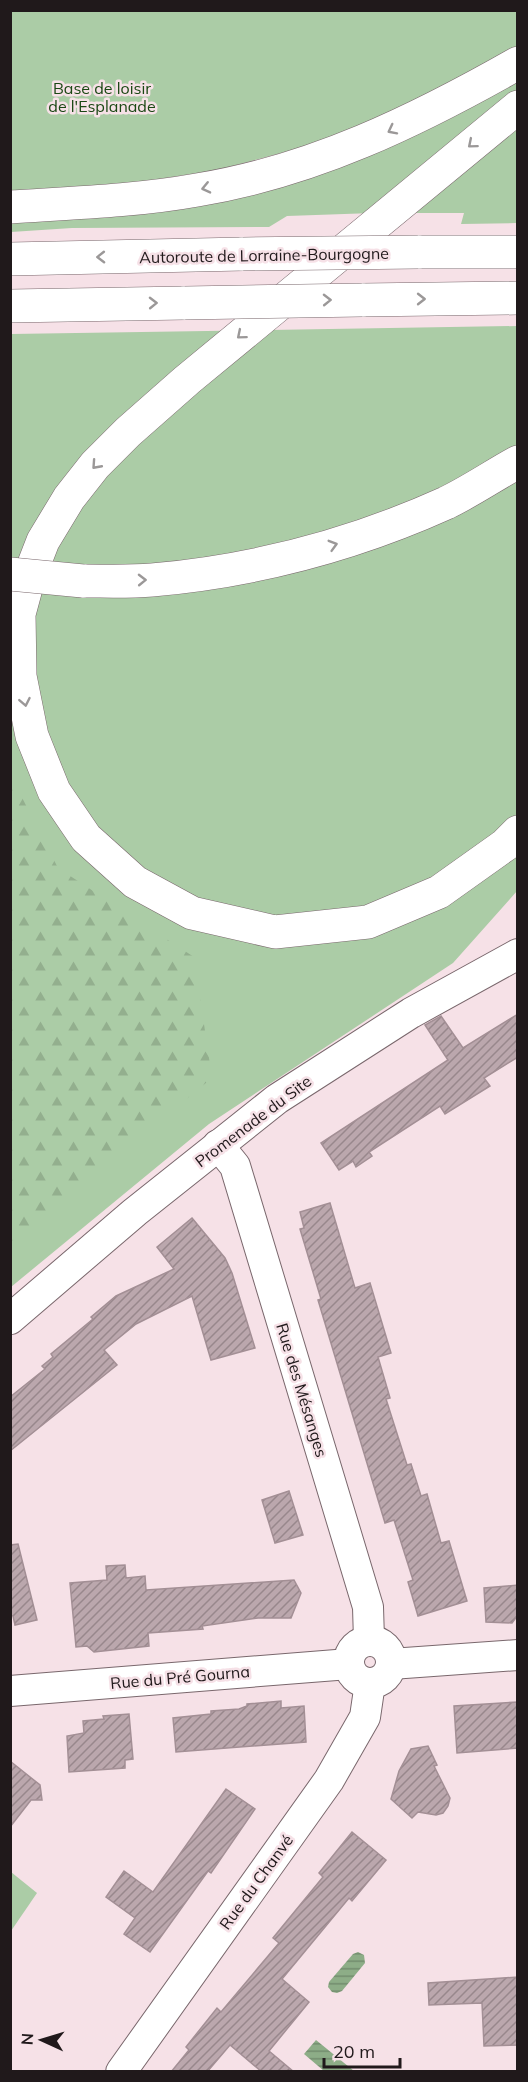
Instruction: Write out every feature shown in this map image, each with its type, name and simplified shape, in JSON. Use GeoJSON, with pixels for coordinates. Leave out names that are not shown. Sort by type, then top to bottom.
{"type":"FeatureCollection","features":[{"type":"Feature","properties":{"kind":"highway"},"geometry":{"type":"LineString","coordinates":[[10,207],[119,200],[197,190],[274,172],[331,155],[386,133],[518,63]]}},
{"type":"Feature","properties":{"kind":"highway"},"geometry":{"type":"LineString","coordinates":[[518,106],[187,380],[128,432],[95,465],[69,498],[43,541],[29,577],[19,614],[20,676],[32,736],[54,791],[86,838],[135,882],[192,913],[275,932],[368,922],[439,892],[505,845],[518,832]]}},
{"type":"Feature","properties":{"kind":"highway","name":"Autoroute de Lorraine-Bourgogne"},"geometry":{"type":"LineString","coordinates":[[10,259],[518,252]]}},
{"type":"Feature","properties":{"kind":"highway"},"geometry":{"type":"LineString","coordinates":[[10,306],[518,298]]}},
{"type":"Feature","properties":{"kind":"highway"},"geometry":{"type":"LineString","coordinates":[[10,574],[83,581],[150,580],[215,573],[279,561],[365,536],[448,502],[518,462]]}},
{"type":"Feature","properties":{"kind":"street","name":"Promenade du Site"},"geometry":{"type":"LineString","coordinates":[[10,1319],[135,1212],[277,1099],[401,1019],[518,954]]}},
{"type":"Feature","properties":{"kind":"street","name":"Rue des Mésanges"},"geometry":{"type":"LineString","coordinates":[[218,1145],[235,1166],[368,1607],[369,1640],[386,1647],[391,1658],[370,1670]]}},
{"type":"Feature","properties":{"kind":"street"},"geometry":{"type":"LineString","coordinates":[[370,1670],[518,1655]]}},
{"type":"Feature","properties":{"kind":"street","name":"Rue du Pré Gourna"},"geometry":{"type":"LineString","coordinates":[[10,1691],[370,1670]]}},
{"type":"Feature","properties":{"kind":"street","name":"Rue du Chanvé"},"geometry":{"type":"LineString","coordinates":[[121,2072],[329,1780],[365,1717],[370,1670]]}},
{"type":"Feature","properties":{"kind":"green space","name":"Base de loisir de l'Esplanade"},"geometry":{"type":"Polygon","coordinates":[[[11,11],[517,11],[517,47],[448,89],[311,145],[218,170],[133,183],[11,193],[11,11]]]}},
{"type":"Feature","properties":{"kind":"green space"},"geometry":{"type":"Polygon","coordinates":[[[517,71],[517,89],[373,213],[287,216],[269,227],[72,228],[11,232],[11,218],[205,200],[517,71]]]}},
{"type":"Feature","properties":{"kind":"green space"},"geometry":{"type":"Polygon","coordinates":[[[517,120],[517,223],[461,224],[464,213],[404,213],[517,120]]]}},
{"type":"Feature","properties":{"kind":"green space"},"geometry":{"type":"Polygon","coordinates":[[[517,326],[517,891],[453,963],[209,1124],[11,1287],[11,334],[517,326]]]}},
{"type":"Feature","properties":{"kind":"green space"},"geometry":{"type":"Polygon","coordinates":[[[11,776],[58,868],[194,957],[212,1078],[11,1243],[11,776]]]}},
{"type":"Feature","properties":{"kind":"green space"},"geometry":{"type":"Polygon","coordinates":[[[11,1872],[37,1893],[11,1931],[11,1872]]]}},
{"type":"Feature","properties":{"kind":"shaded area"},"geometry":{"type":"Polygon","coordinates":[[[358,1952],[364,1955],[365,1963],[342,1991],[332,1992],[328,1987],[329,1982],[353,1954],[358,1952]]]}},
{"type":"Feature","properties":{"kind":"shaded area"},"geometry":{"type":"Polygon","coordinates":[[[316,2040],[354,2071],[324,2071],[304,2054],[316,2040]]]}},
{"type":"Feature","properties":{"kind":"building"},"geometry":{"type":"Polygon","coordinates":[[[518,1014],[518,1057],[484,1078],[490,1086],[445,1114],[440,1106],[369,1152],[372,1156],[356,1167],[353,1161],[339,1170],[321,1143],[448,1060],[425,1025],[441,1016],[463,1048],[518,1014]]]}},
{"type":"Feature","properties":{"kind":"building"},"geometry":{"type":"Polygon","coordinates":[[[330,1203],[355,1288],[370,1283],[391,1353],[378,1357],[390,1398],[386,1399],[407,1465],[411,1464],[421,1496],[427,1494],[441,1543],[449,1541],[467,1601],[418,1616],[408,1582],[413,1580],[394,1520],[385,1523],[318,1300],[321,1299],[300,1229],[304,1228],[300,1212],[330,1203]]]}},
{"type":"Feature","properties":{"kind":"building"},"geometry":{"type":"Polygon","coordinates":[[[192,1218],[225,1258],[232,1273],[255,1348],[211,1360],[192,1296],[136,1324],[104,1350],[117,1365],[10,1451],[10,1397],[45,1369],[42,1366],[53,1357],[51,1354],[93,1319],[91,1317],[116,1296],[174,1269],[157,1247],[192,1218]]]}},
{"type":"Feature","properties":{"kind":"building"},"geometry":{"type":"Polygon","coordinates":[[[289,1491],[303,1535],[275,1543],[262,1500],[289,1491]]]}},
{"type":"Feature","properties":{"kind":"building"},"geometry":{"type":"Polygon","coordinates":[[[18,1544],[37,1620],[15,1625],[13,1616],[10,1615],[10,1545],[18,1544]]]}},
{"type":"Feature","properties":{"kind":"building"},"geometry":{"type":"Polygon","coordinates":[[[125,1565],[126,1578],[145,1576],[146,1590],[294,1580],[301,1593],[291,1618],[258,1618],[202,1626],[203,1629],[148,1633],[149,1646],[94,1652],[87,1646],[76,1647],[70,1583],[107,1580],[106,1566],[125,1565]]]}},
{"type":"Feature","properties":{"kind":"building"},"geometry":{"type":"Polygon","coordinates":[[[518,1585],[518,1615],[512,1623],[486,1622],[484,1588],[518,1585]]]}},
{"type":"Feature","properties":{"kind":"building"},"geometry":{"type":"Polygon","coordinates":[[[281,1701],[281,1708],[304,1706],[306,1742],[176,1752],[173,1718],[211,1714],[211,1711],[239,1709],[247,1704],[281,1701]]]}},
{"type":"Feature","properties":{"kind":"building"},"geometry":{"type":"Polygon","coordinates":[[[518,1702],[518,1748],[457,1753],[454,1706],[518,1702]]]}},
{"type":"Feature","properties":{"kind":"building"},"geometry":{"type":"Polygon","coordinates":[[[129,1714],[133,1759],[125,1760],[125,1768],[69,1772],[67,1736],[84,1733],[83,1721],[104,1719],[103,1716],[129,1714]]]}},
{"type":"Feature","properties":{"kind":"building"},"geometry":{"type":"Polygon","coordinates":[[[428,1746],[437,1765],[434,1766],[450,1798],[443,1813],[436,1815],[418,1812],[412,1818],[391,1799],[399,1771],[411,1749],[428,1746]]]}},
{"type":"Feature","properties":{"kind":"building"},"geometry":{"type":"Polygon","coordinates":[[[10,1761],[40,1785],[42,1800],[31,1800],[10,1827],[10,1761]]]}},
{"type":"Feature","properties":{"kind":"building"},"geometry":{"type":"Polygon","coordinates":[[[226,1789],[255,1809],[211,1873],[208,1871],[150,1952],[124,1934],[135,1918],[106,1897],[124,1871],[153,1892],[226,1789]]]}},
{"type":"Feature","properties":{"kind":"building"},"geometry":{"type":"Polygon","coordinates":[[[352,1832],[386,1860],[352,1901],[349,1898],[282,1979],[309,2002],[269,2051],[294,2072],[262,2072],[230,2045],[207,2072],[171,2072],[189,2050],[186,2047],[217,2008],[221,2012],[279,1943],[273,1938],[323,1877],[319,1873],[352,1832]]]}},
{"type":"Feature","properties":{"kind":"building"},"geometry":{"type":"Polygon","coordinates":[[[518,1977],[518,2045],[484,2046],[482,2003],[429,2005],[428,1983],[518,1977]]]}}]}
